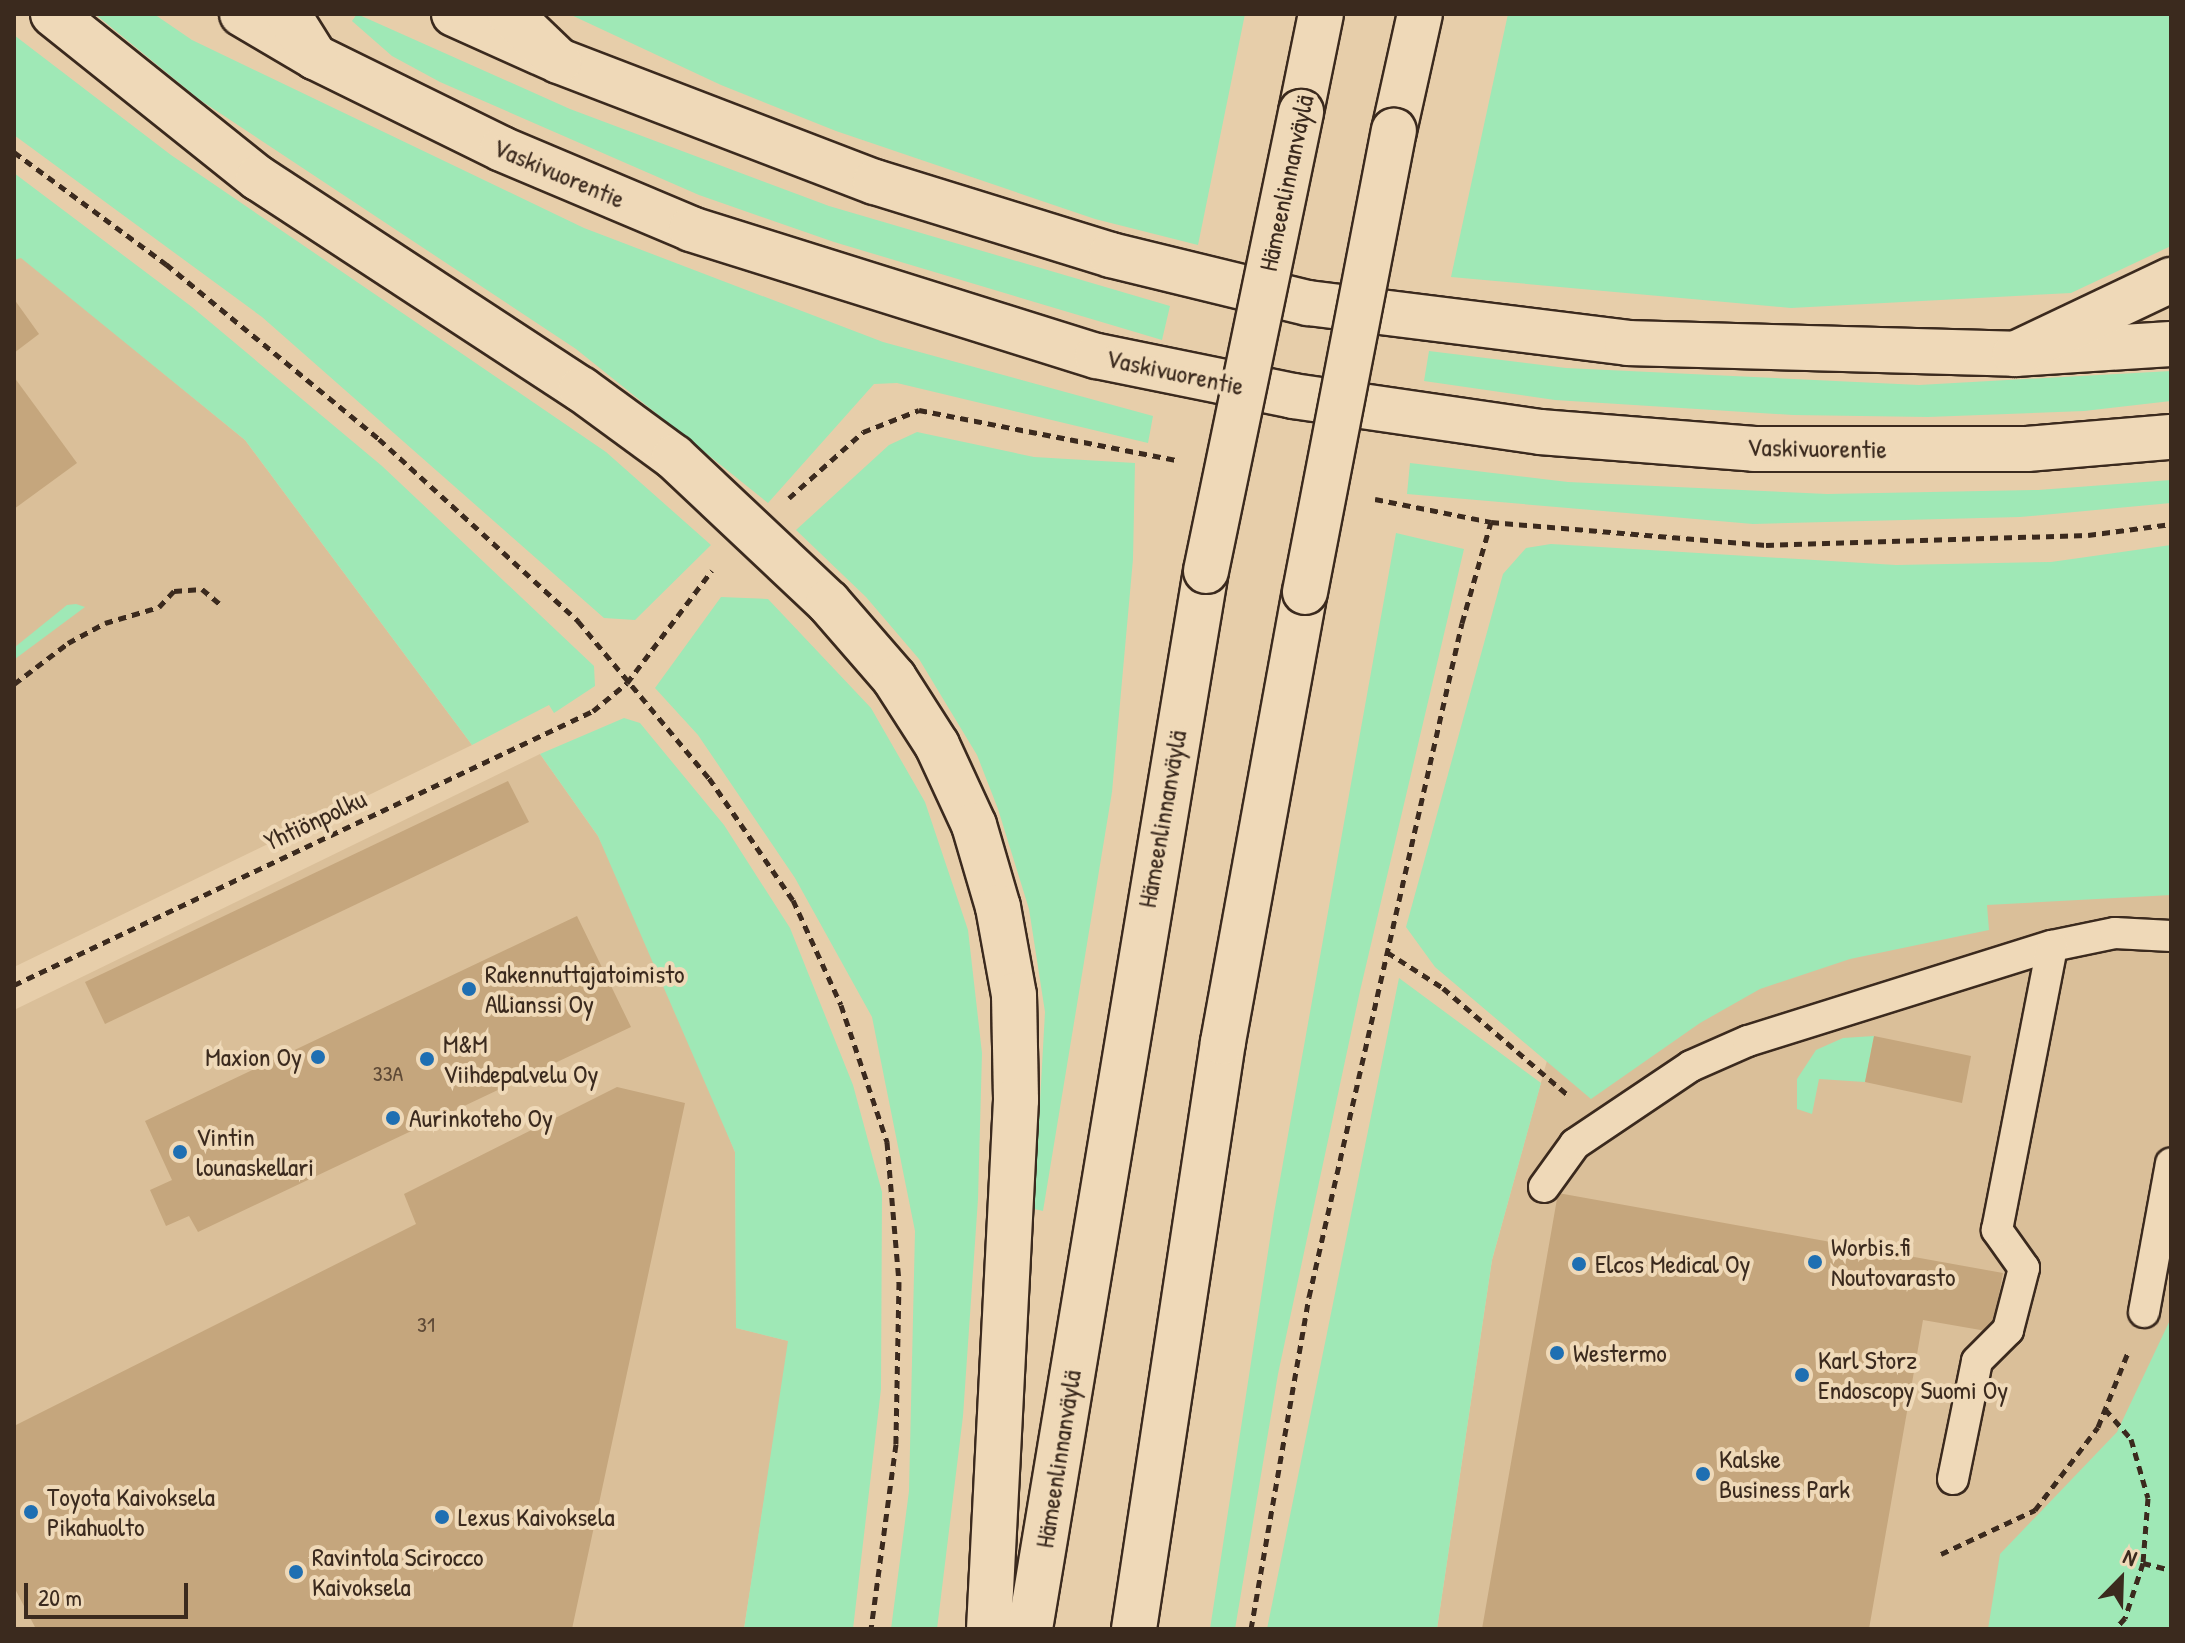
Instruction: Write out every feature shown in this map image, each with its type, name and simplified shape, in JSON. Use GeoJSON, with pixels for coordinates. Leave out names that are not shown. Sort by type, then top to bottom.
{"type":"FeatureCollection","features":[{"type":"Feature","properties":{"kind":"main road"},"geometry":{"type":"LineString","coordinates":[[53,14],[258,178],[581,389],[674,457],[828,602],[894,678],[937,745],[974,825],[998,907],[1014,995],[1016,1100],[989,1629]]}},
{"type":"Feature","properties":{"kind":"main road","name":"Vaskivuorentie"},"geometry":{"type":"LineString","coordinates":[[242,14],[315,57],[502,149],[691,229],[858,285],[1127,362],[1293,396],[1540,432],[1754,449],[2027,449],[2171,437]]}},
{"type":"Feature","properties":{"kind":"main road"},"geometry":{"type":"LineString","coordinates":[[288,14],[315,57]]}},
{"type":"Feature","properties":{"kind":"main road"},"geometry":{"type":"LineString","coordinates":[[454,14],[559,61],[875,182],[1111,255],[1308,303],[1627,343],[2015,354],[2171,344]]}},
{"type":"Feature","properties":{"kind":"main road"},"geometry":{"type":"LineString","coordinates":[[510,14],[559,61]]}},
{"type":"Feature","properties":{"kind":"main road","name":"Hämeenlinnanväylä"},"geometry":{"type":"LineString","coordinates":[[1030,1629],[1206,571],[1321,14]]}},
{"type":"Feature","properties":{"kind":"main road"},"geometry":{"type":"LineString","coordinates":[[1134,1629],[1223,1042],[1305,592],[1394,131],[1417,32],[1436,14]]}},
{"type":"Feature","properties":{"kind":"main road"},"geometry":{"type":"LineString","coordinates":[[2015,354],[2171,280]]}},
{"type":"Feature","properties":{"kind":"lane"},"geometry":{"type":"LineString","coordinates":[[1544,1187],[1575,1144],[1691,1066],[1748,1041],[2052,946],[2115,933],[2171,936]]}},
{"type":"Feature","properties":{"kind":"lane"},"geometry":{"type":"LineString","coordinates":[[1953,1479],[1977,1361],[2008,1330],[2024,1268],[1997,1230],[2052,946]]}},
{"type":"Feature","properties":{"kind":"lane"},"geometry":{"type":"LineString","coordinates":[[2144,1312],[2171,1163]]}},
{"type":"Feature","properties":{"kind":"path"},"geometry":{"type":"LineString","coordinates":[[14,152],[166,264],[379,439],[578,621],[709,778],[793,900],[841,1005],[887,1142],[899,1282],[896,1444],[871,1629]]}},
{"type":"Feature","properties":{"kind":"path"},"geometry":{"type":"LineString","coordinates":[[777,510],[863,432],[919,410],[1182,461]]}},
{"type":"Feature","properties":{"kind":"path"},"geometry":{"type":"LineString","coordinates":[[1368,497],[1491,522],[1766,545],[2088,535],[2171,524]]}},
{"type":"Feature","properties":{"kind":"path"},"geometry":{"type":"LineString","coordinates":[[1251,1629],[1309,1297],[1462,623],[1491,522]]}},
{"type":"Feature","properties":{"kind":"path","name":"Yhtiönpolku"},"geometry":{"type":"LineString","coordinates":[[14,985],[593,711],[627,683],[712,570]]}},
{"type":"Feature","properties":{"kind":"path"},"geometry":{"type":"LineString","coordinates":[[14,684],[68,643],[105,623],[159,607],[174,591],[202,589],[220,604]]}},
{"type":"Feature","properties":{"kind":"path"},"geometry":{"type":"LineString","coordinates":[[1387,952],[1524,1054],[1601,1127]]}},
{"type":"Feature","properties":{"kind":"path"},"geometry":{"type":"LineString","coordinates":[[1941,1554],[2035,1510],[2079,1457],[2105,1409],[2144,1312]]}},
{"type":"Feature","properties":{"kind":"path"},"geometry":{"type":"LineString","coordinates":[[2105,1409],[2131,1439],[2148,1498],[2143,1563],[2125,1618],[2115,1629]]}},
{"type":"Feature","properties":{"kind":"path"},"geometry":{"type":"LineString","coordinates":[[2143,1563],[2171,1570]]}},
{"type":"Feature","properties":{"kind":"shaded area"},"geometry":{"type":"Polygon","coordinates":[[[14,251],[245,440],[472,745],[14,967],[14,251]]]}},
{"type":"Feature","properties":{"kind":"shaded area"},"geometry":{"type":"Polygon","coordinates":[[[540,754],[598,836],[644,929],[735,1152],[736,1328],[789,1341],[744,1629],[14,1629],[14,1010],[540,754]]]}},
{"type":"Feature","properties":{"kind":"shaded area"},"geometry":{"type":"Polygon","coordinates":[[[1715,877],[2171,895],[2171,1629],[1437,1629],[1492,1260],[1553,1039],[1715,877]]]}},
{"type":"Feature","properties":{"kind":"green space"},"geometry":{"type":"Polygon","coordinates":[[[95,14],[154,14],[192,40],[584,228],[883,342],[1153,416],[1148,443],[897,383],[874,384],[768,503],[576,349],[200,100],[95,14]]]}},
{"type":"Feature","properties":{"kind":"green space"},"geometry":{"type":"Polygon","coordinates":[[[357,14],[570,109],[829,206],[1170,306],[1162,340],[834,242],[699,195],[440,82],[392,56],[352,21],[357,14]]]}},
{"type":"Feature","properties":{"kind":"green space"},"geometry":{"type":"Polygon","coordinates":[[[569,14],[1245,14],[1198,245],[1095,219],[836,131],[721,85],[569,14]]]}},
{"type":"Feature","properties":{"kind":"green space"},"geometry":{"type":"Polygon","coordinates":[[[1508,14],[2171,14],[2171,246],[2071,293],[1791,308],[1451,277],[1508,14]]]}},
{"type":"Feature","properties":{"kind":"green space"},"geometry":{"type":"Polygon","coordinates":[[[14,35],[171,155],[606,452],[711,545],[635,620],[604,618],[262,317],[14,135],[14,35]]]}},
{"type":"Feature","properties":{"kind":"green space"},"geometry":{"type":"Polygon","coordinates":[[[14,173],[192,307],[382,466],[594,666],[595,686],[554,713],[549,705],[472,745],[245,440],[21,258],[14,260],[14,173]]]}},
{"type":"Feature","properties":{"kind":"green space"},"geometry":{"type":"Polygon","coordinates":[[[1429,351],[1566,368],[1919,385],[2171,371],[2171,401],[2084,411],[1928,417],[1793,415],[1555,400],[1424,381],[1429,351]]]}},
{"type":"Feature","properties":{"kind":"green space"},"geometry":{"type":"Polygon","coordinates":[[[917,432],[1034,457],[1135,463],[1133,559],[1112,792],[1043,1211],[1034,1209],[1045,1012],[1029,909],[998,809],[977,755],[919,659],[866,597],[796,530],[889,445],[917,432]]]}},
{"type":"Feature","properties":{"kind":"green space"},"geometry":{"type":"Polygon","coordinates":[[[1410,463],[1568,482],[1827,494],[2038,490],[2171,480],[2171,503],[2020,517],[1753,524],[1407,494],[1410,463]]]}},
{"type":"Feature","properties":{"kind":"green space"},"geometry":{"type":"Polygon","coordinates":[[[1396,533],[1464,549],[1360,991],[1278,1374],[1235,1629],[1210,1629],[1274,1213],[1396,533]]]}},
{"type":"Feature","properties":{"kind":"green space"},"geometry":{"type":"Polygon","coordinates":[[[1551,544],[1896,565],[2051,562],[2171,545],[2171,895],[1987,905],[1989,930],[1850,959],[1760,989],[1700,1023],[1591,1099],[1435,967],[1406,927],[1503,574],[1526,548],[1551,544]]]}},
{"type":"Feature","properties":{"kind":"green space"},"geometry":{"type":"Polygon","coordinates":[[[721,597],[768,599],[871,708],[925,802],[968,930],[982,1053],[978,1199],[963,1416],[937,1629],[891,1629],[909,1491],[915,1231],[872,1017],[795,878],[698,735],[655,688],[721,597]]]}},
{"type":"Feature","properties":{"kind":"green space"},"geometry":{"type":"Polygon","coordinates":[[[67,605],[85,607],[15,659],[15,647],[67,605]]]}},
{"type":"Feature","properties":{"kind":"green space"},"geometry":{"type":"Polygon","coordinates":[[[624,718],[640,723],[724,825],[790,928],[853,1085],[882,1192],[881,1389],[853,1629],[744,1629],[788,1341],[736,1328],[735,1152],[598,836],[540,754],[624,718]]]}},
{"type":"Feature","properties":{"kind":"green space"},"geometry":{"type":"Polygon","coordinates":[[[1399,978],[1541,1083],[1492,1260],[1437,1629],[1267,1629],[1399,978]]]}},
{"type":"Feature","properties":{"kind":"green space"},"geometry":{"type":"Polygon","coordinates":[[[1874,1036],[1865,1082],[1819,1079],[1812,1114],[1797,1109],[1797,1079],[1816,1050],[1843,1038],[1874,1036]]]}},
{"type":"Feature","properties":{"kind":"green space"},"geometry":{"type":"Polygon","coordinates":[[[2171,1318],[2171,1629],[1988,1629],[2000,1554],[2117,1432],[2171,1318]]]}},
{"type":"Feature","properties":{"kind":"building"},"geometry":{"type":"Polygon","coordinates":[[[14,299],[39,334],[14,353],[14,299]]]}},
{"type":"Feature","properties":{"kind":"building"},"geometry":{"type":"Polygon","coordinates":[[[14,377],[77,463],[14,509],[14,377]]]}},
{"type":"Feature","properties":{"kind":"building"},"geometry":{"type":"Polygon","coordinates":[[[508,781],[529,822],[105,1024],[85,982],[508,781]]]}},
{"type":"Feature","properties":{"kind":"building"},"geometry":{"type":"Polygon","coordinates":[[[577,916],[631,1027],[198,1232],[189,1216],[166,1226],[150,1190],[172,1180],[145,1121],[577,916]]]}},
{"type":"Feature","properties":{"kind":"building"},"geometry":{"type":"Polygon","coordinates":[[[1874,1036],[1971,1056],[1962,1103],[1865,1082],[1874,1036]]]}},
{"type":"Feature","properties":{"kind":"building"},"geometry":{"type":"Polygon","coordinates":[[[617,1087],[685,1103],[572,1629],[36,1629],[14,1587],[14,1426],[416,1224],[404,1194],[617,1087]]]}},
{"type":"Feature","properties":{"kind":"building","name":"Kalske Business Park"},"geometry":{"type":"Polygon","coordinates":[[[1558,1193],[2003,1273],[1992,1332],[1923,1320],[1869,1629],[1482,1629],[1558,1193]]]}},
{"type":"Feature","properties":{"kind":"place","name":"Rakennuttajatoimisto Allianssi Oy"},"geometry":{"type":"Point","coordinates":[469,989]}},
{"type":"Feature","properties":{"kind":"place","name":"Maxion Oy"},"geometry":{"type":"Point","coordinates":[318,1057]}},
{"type":"Feature","properties":{"kind":"place","name":"M&M Viihdepalvelu Oy"},"geometry":{"type":"Point","coordinates":[427,1059]}},
{"type":"Feature","properties":{"kind":"place","name":"Aurinkoteho Oy"},"geometry":{"type":"Point","coordinates":[393,1118]}},
{"type":"Feature","properties":{"kind":"place","name":"Vintin lounaskellari"},"geometry":{"type":"Point","coordinates":[180,1152]}},
{"type":"Feature","properties":{"kind":"place","name":"Worbis.fi Noutovarasto"},"geometry":{"type":"Point","coordinates":[1815,1262]}},
{"type":"Feature","properties":{"kind":"place","name":"Elcos Medical Oy"},"geometry":{"type":"Point","coordinates":[1579,1264]}},
{"type":"Feature","properties":{"kind":"place","name":"Westermo"},"geometry":{"type":"Point","coordinates":[1557,1353]}},
{"type":"Feature","properties":{"kind":"place","name":"Karl Storz Endoscopy Suomi Oy"},"geometry":{"type":"Point","coordinates":[1802,1375]}},
{"type":"Feature","properties":{"kind":"place","name":"Kalske Business Park"},"geometry":{"type":"Point","coordinates":[1703,1474]}},
{"type":"Feature","properties":{"kind":"place","name":"Toyota Kaivoksela Pikahuolto"},"geometry":{"type":"Point","coordinates":[31,1512]}},
{"type":"Feature","properties":{"kind":"place","name":"Lexus Kaivoksela"},"geometry":{"type":"Point","coordinates":[442,1517]}},
{"type":"Feature","properties":{"kind":"place","name":"Ravintola Scirocco Kaivoksela"},"geometry":{"type":"Point","coordinates":[296,1572]}}]}
